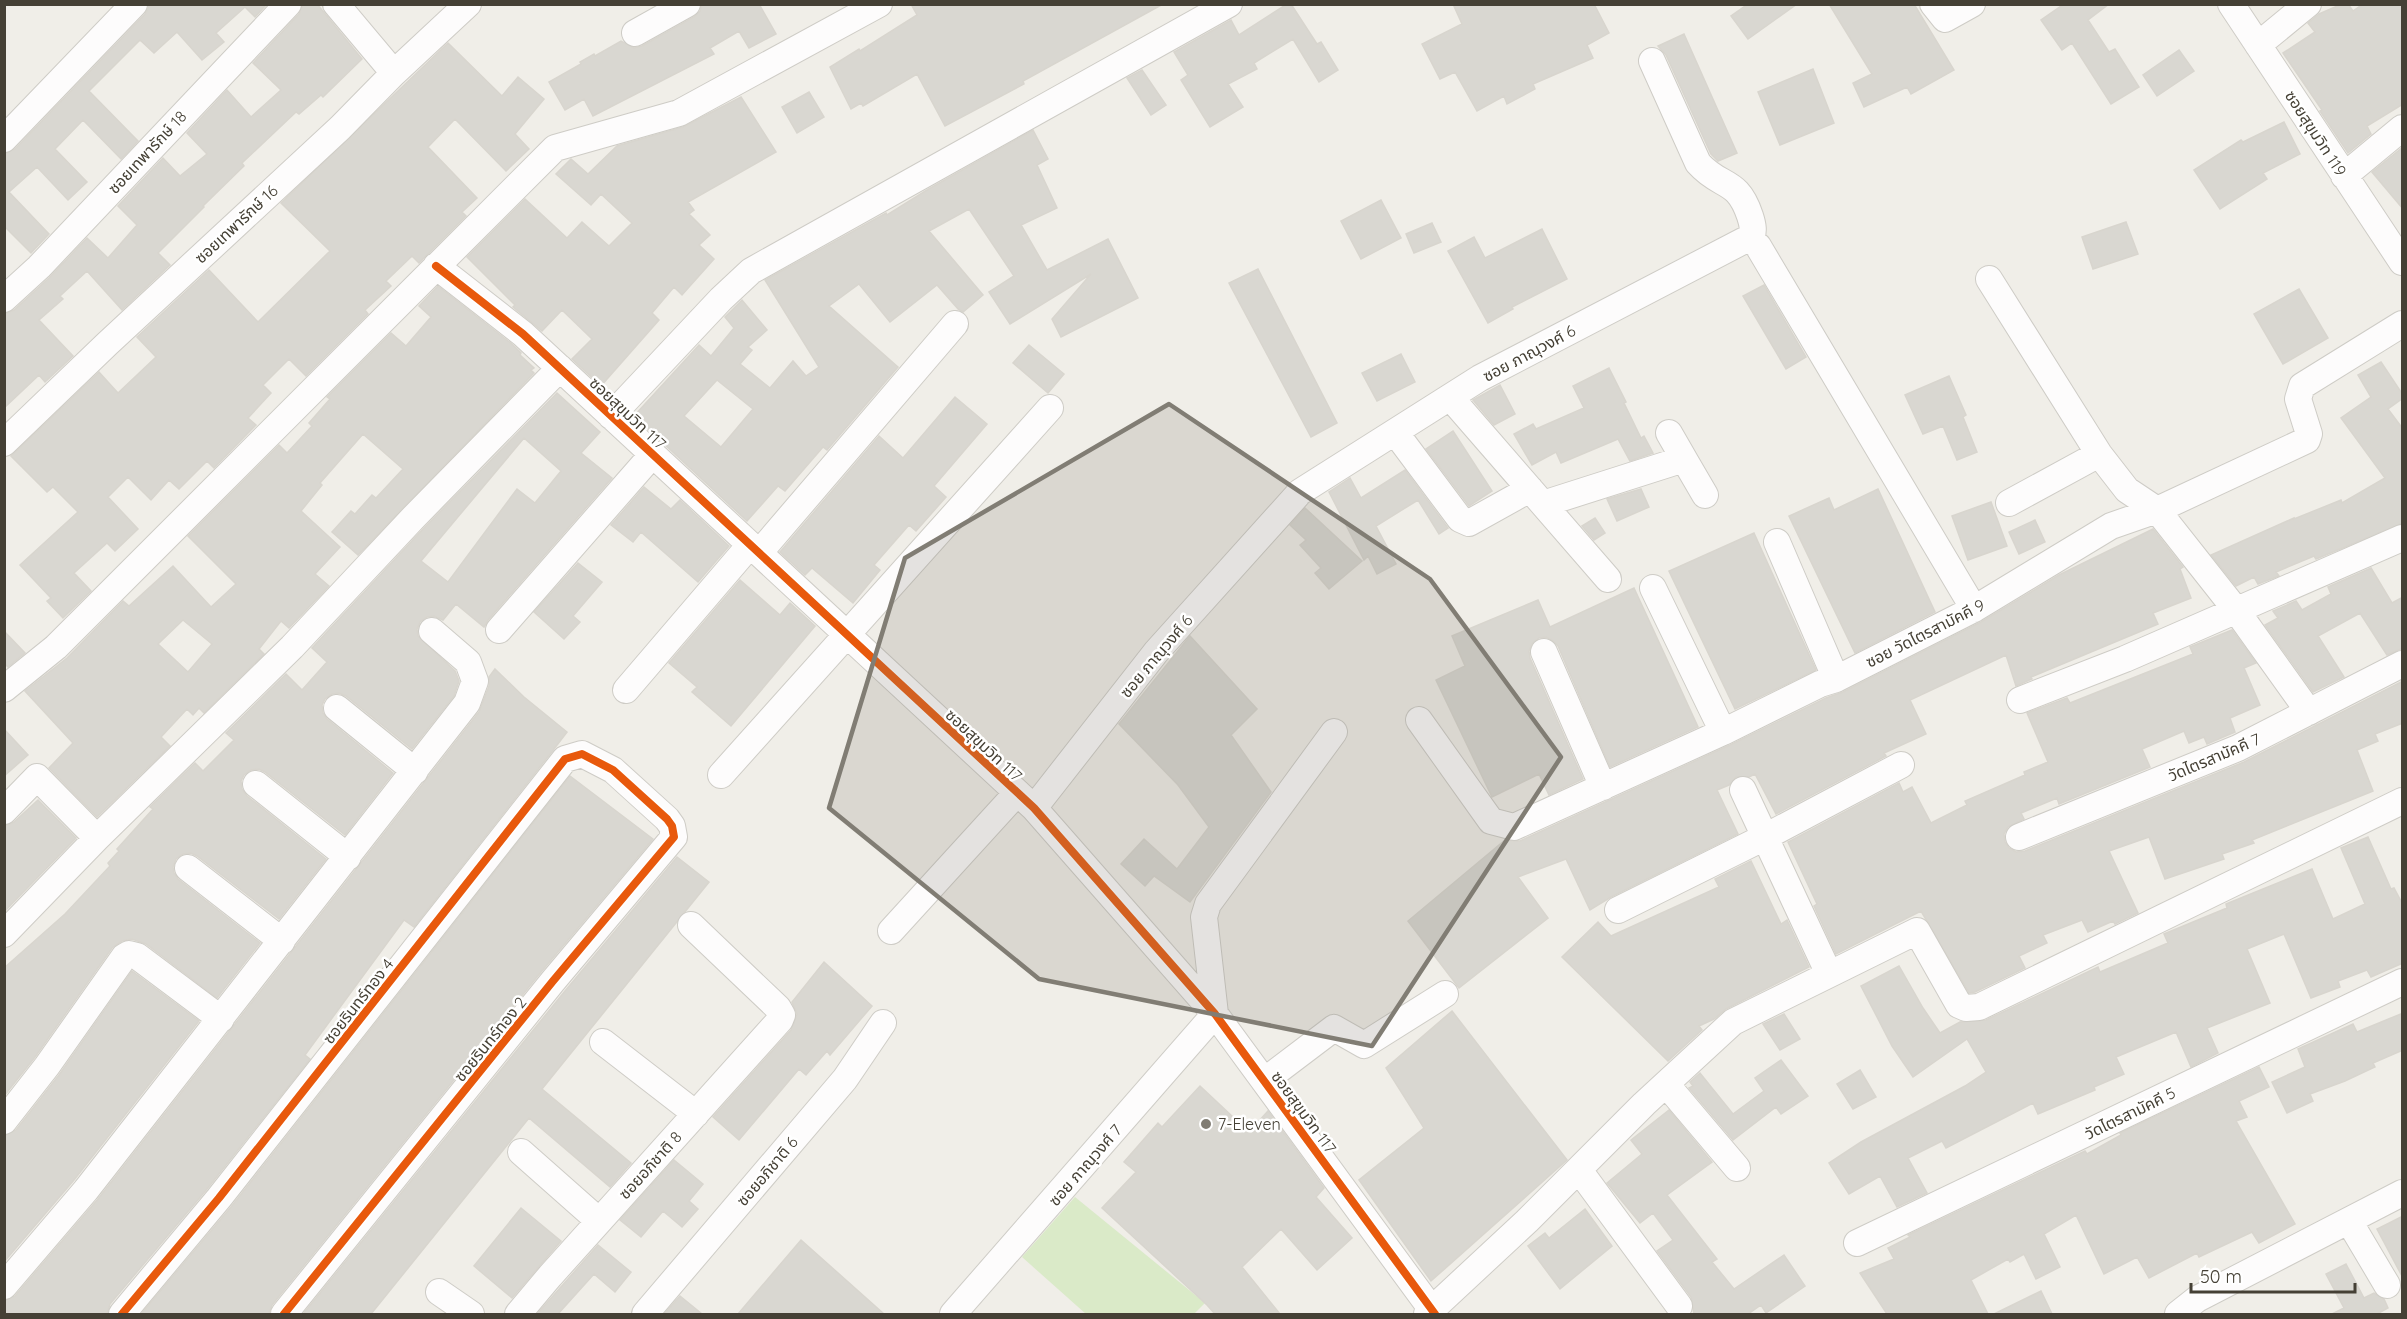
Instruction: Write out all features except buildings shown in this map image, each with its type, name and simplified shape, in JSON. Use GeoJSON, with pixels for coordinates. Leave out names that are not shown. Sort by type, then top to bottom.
{"type":"FeatureCollection","features":[{"type":"Feature","properties":{"kind":"street"},"geometry":{"type":"LineString","coordinates":[[4,139],[134,4]]}},
{"type":"Feature","properties":{"kind":"street","name":"ซอยเทพารักษ์ 18"},"geometry":{"type":"LineString","coordinates":[[4,299],[39,267],[288,4]]}},
{"type":"Feature","properties":{"kind":"street"},"geometry":{"type":"LineString","coordinates":[[336,4],[394,74]]}},
{"type":"Feature","properties":{"kind":"street","name":"ซอยเทพารักษ์ 16"},"geometry":{"type":"LineString","coordinates":[[4,443],[340,128],[468,4]]}},
{"type":"Feature","properties":{"kind":"street"},"geometry":{"type":"LineString","coordinates":[[636,33],[687,4]]}},
{"type":"Feature","properties":{"kind":"street"},"geometry":{"type":"LineString","coordinates":[[4,689],[56,647],[555,148],[679,113],[879,4]]}},
{"type":"Feature","properties":{"kind":"street"},"geometry":{"type":"LineString","coordinates":[[611,416],[721,299],[751,271],[1229,4]]}},
{"type":"Feature","properties":{"kind":"street"},"geometry":{"type":"LineString","coordinates":[[1933,4],[1945,19],[1972,4]]}},
{"type":"Feature","properties":{"kind":"street","name":"ซอยสุขุมวิท 119"},"geometry":{"type":"LineString","coordinates":[[2231,4],[2403,261]]}},
{"type":"Feature","properties":{"kind":"street"},"geometry":{"type":"LineString","coordinates":[[2258,45],[2308,4]]}},
{"type":"Feature","properties":{"kind":"street"},"geometry":{"type":"LineString","coordinates":[[1652,62],[1698,164],[1706,173],[1737,189],[1742,196],[1753,223],[1754,232],[1751,240],[1758,246],[1974,609]]}},
{"type":"Feature","properties":{"kind":"street"},"geometry":{"type":"LineString","coordinates":[[2344,176],[2403,128]]}},
{"type":"Feature","properties":{"kind":"street","name":"ซอย ภาณุวงศ์ 6"},"geometry":{"type":"LineString","coordinates":[[891,931],[1025,801],[1300,492],[1480,378],[1743,241],[1751,240]]}},
{"type":"Feature","properties":{"kind":"street","name":"ซอยสุขุมวิท 117"},"geometry":{"type":"LineString","coordinates":[[436,266],[523,334],[1025,801],[1215,1014],[1431,1313]]}},
{"type":"Feature","properties":{"kind":"street"},"geometry":{"type":"LineString","coordinates":[[1989,279],[2099,454],[2127,490],[2157,510],[2236,610],[2309,712]]}},
{"type":"Feature","properties":{"kind":"street"},"geometry":{"type":"LineString","coordinates":[[626,690],[955,324]]}},
{"type":"Feature","properties":{"kind":"street","name":"ซอย วัดไตรสามัคคี 9"},"geometry":{"type":"LineString","coordinates":[[1419,720],[1482,811],[1491,821],[1514,827],[1723,732],[1820,684],[1836,679],[1974,609],[2111,526],[2157,510],[2307,440],[2309,434],[2298,399],[2302,386],[2403,324]]}},
{"type":"Feature","properties":{"kind":"street"},"geometry":{"type":"LineString","coordinates":[[4,934],[97,838],[292,647],[413,518],[560,368]]}},
{"type":"Feature","properties":{"kind":"street"},"geometry":{"type":"LineString","coordinates":[[1450,397],[1608,579]]}},
{"type":"Feature","properties":{"kind":"street"},"geometry":{"type":"LineString","coordinates":[[721,775],[1050,408]]}},
{"type":"Feature","properties":{"kind":"street"},"geometry":{"type":"LineString","coordinates":[[1395,432],[1460,519],[1469,523],[1536,496],[1684,459]]}},
{"type":"Feature","properties":{"kind":"street"},"geometry":{"type":"LineString","coordinates":[[1669,433],[1705,495]]}},
{"type":"Feature","properties":{"kind":"street"},"geometry":{"type":"LineString","coordinates":[[499,630],[652,454]]}},
{"type":"Feature","properties":{"kind":"street"},"geometry":{"type":"LineString","coordinates":[[2009,503],[2099,454]]}},
{"type":"Feature","properties":{"kind":"street"},"geometry":{"type":"LineString","coordinates":[[2020,700],[2125,659],[2403,538]]}},
{"type":"Feature","properties":{"kind":"street"},"geometry":{"type":"LineString","coordinates":[[1777,542],[1836,679]]}},
{"type":"Feature","properties":{"kind":"street"},"geometry":{"type":"LineString","coordinates":[[1653,588],[1723,732]]}},
{"type":"Feature","properties":{"kind":"street"},"geometry":{"type":"LineString","coordinates":[[4,1286],[86,1190],[467,703],[475,681],[468,662],[432,631]]}},
{"type":"Feature","properties":{"kind":"street"},"geometry":{"type":"LineString","coordinates":[[1544,652],[1603,787]]}},
{"type":"Feature","properties":{"kind":"street","name":"วัดไตรสามัคคี 7"},"geometry":{"type":"LineString","coordinates":[[2019,837],[2238,748],[2403,664]]}},
{"type":"Feature","properties":{"kind":"street"},"geometry":{"type":"LineString","coordinates":[[337,708],[415,771]]}},
{"type":"Feature","properties":{"kind":"street"},"geometry":{"type":"LineString","coordinates":[[1215,1014],[1204,917],[1208,904],[1334,732]]}},
{"type":"Feature","properties":{"kind":"street","name":"ซอยรินทร์ทอง 4"},"geometry":{"type":"LineString","coordinates":[[122,1314],[219,1198],[565,759],[582,754],[613,770],[629,785]]}},
{"type":"Feature","properties":{"kind":"street"},"geometry":{"type":"LineString","coordinates":[[1618,910],[1765,837],[1901,765]]}},
{"type":"Feature","properties":{"kind":"street"},"geometry":{"type":"LineString","coordinates":[[4,812],[37,777],[97,838]]}},
{"type":"Feature","properties":{"kind":"street"},"geometry":{"type":"LineString","coordinates":[[256,784],[348,857]]}},
{"type":"Feature","properties":{"kind":"street","name":"ซอยรินทร์ทอง 2"},"geometry":{"type":"LineString","coordinates":[[284,1314],[553,981],[674,837],[672,826],[667,819],[629,785]]}},
{"type":"Feature","properties":{"kind":"street"},"geometry":{"type":"LineString","coordinates":[[1743,790],[1829,974]]}},
{"type":"Feature","properties":{"kind":"street"},"geometry":{"type":"LineString","coordinates":[[1431,1313],[1666,1084],[1733,1022],[1917,931],[1959,1005],[1966,1008],[1979,1007],[2403,801]]}},
{"type":"Feature","properties":{"kind":"street"},"geometry":{"type":"LineString","coordinates":[[188,868],[282,941]]}},
{"type":"Feature","properties":{"kind":"street","name":"ซอยอภิชาติ 8"},"geometry":{"type":"LineString","coordinates":[[518,1314],[780,1020],[782,1015],[778,1008],[691,925]]}},
{"type":"Feature","properties":{"kind":"street"},"geometry":{"type":"LineString","coordinates":[[4,1121],[47,1066],[124,957],[129,954],[137,956],[221,1019]]}},
{"type":"Feature","properties":{"kind":"street","name":"วัดไตรสามัคคี 5"},"geometry":{"type":"LineString","coordinates":[[1857,1243],[2403,982]]}},
{"type":"Feature","properties":{"kind":"street"},"geometry":{"type":"LineString","coordinates":[[1264,1081],[1334,1028],[1364,1045],[1445,994]]}},
{"type":"Feature","properties":{"kind":"street","name":"ซอย ภาณุวงศ์ 7"},"geometry":{"type":"LineString","coordinates":[[953,1314],[1215,1014]]}},
{"type":"Feature","properties":{"kind":"street","name":"ซอยอภิชาติ 6"},"geometry":{"type":"LineString","coordinates":[[645,1314],[845,1079],[883,1023]]}},
{"type":"Feature","properties":{"kind":"street"},"geometry":{"type":"LineString","coordinates":[[603,1042],[696,1114]]}},
{"type":"Feature","properties":{"kind":"street"},"geometry":{"type":"LineString","coordinates":[[1666,1084],[1737,1168]]}},
{"type":"Feature","properties":{"kind":"street"},"geometry":{"type":"LineString","coordinates":[[521,1152],[599,1221]]}},
{"type":"Feature","properties":{"kind":"street"},"geometry":{"type":"LineString","coordinates":[[1579,1170],[1679,1306]]}},
{"type":"Feature","properties":{"kind":"street"},"geometry":{"type":"LineString","coordinates":[[2178,1314],[2198,1299],[2403,1193]]}},
{"type":"Feature","properties":{"kind":"street"},"geometry":{"type":"LineString","coordinates":[[2349,1221],[2387,1285]]}},
{"type":"Feature","properties":{"kind":"street"},"geometry":{"type":"LineString","coordinates":[[439,1292],[471,1314]]}},
{"type":"Feature","properties":{"kind":"highlighted area"},"geometry":{"type":"Polygon","coordinates":[[[1169,404],[1430,579],[1561,757],[1372,1046],[1039,979],[829,808],[905,558],[1169,404]]]}},
{"type":"Feature","properties":{"kind":"green space"},"geometry":{"type":"Polygon","coordinates":[[[1075,1197],[1205,1303],[1194,1314],[1086,1314],[1022,1257],[1075,1197]]]}},
{"type":"Feature","properties":{"kind":"cycle path"},"geometry":{"type":"LineString","coordinates":[[436,266],[523,334],[1034,808],[1215,1014],[1435,1314]]}},
{"type":"Feature","properties":{"kind":"cycle path"},"geometry":{"type":"LineString","coordinates":[[122,1314],[219,1198],[565,759],[582,754],[613,770],[667,819],[672,826],[674,837],[553,981],[284,1314]]}},
{"type":"Feature","properties":{"kind":"place","name":"7-Eleven"},"geometry":{"type":"Point","coordinates":[1206,1124]}}]}
